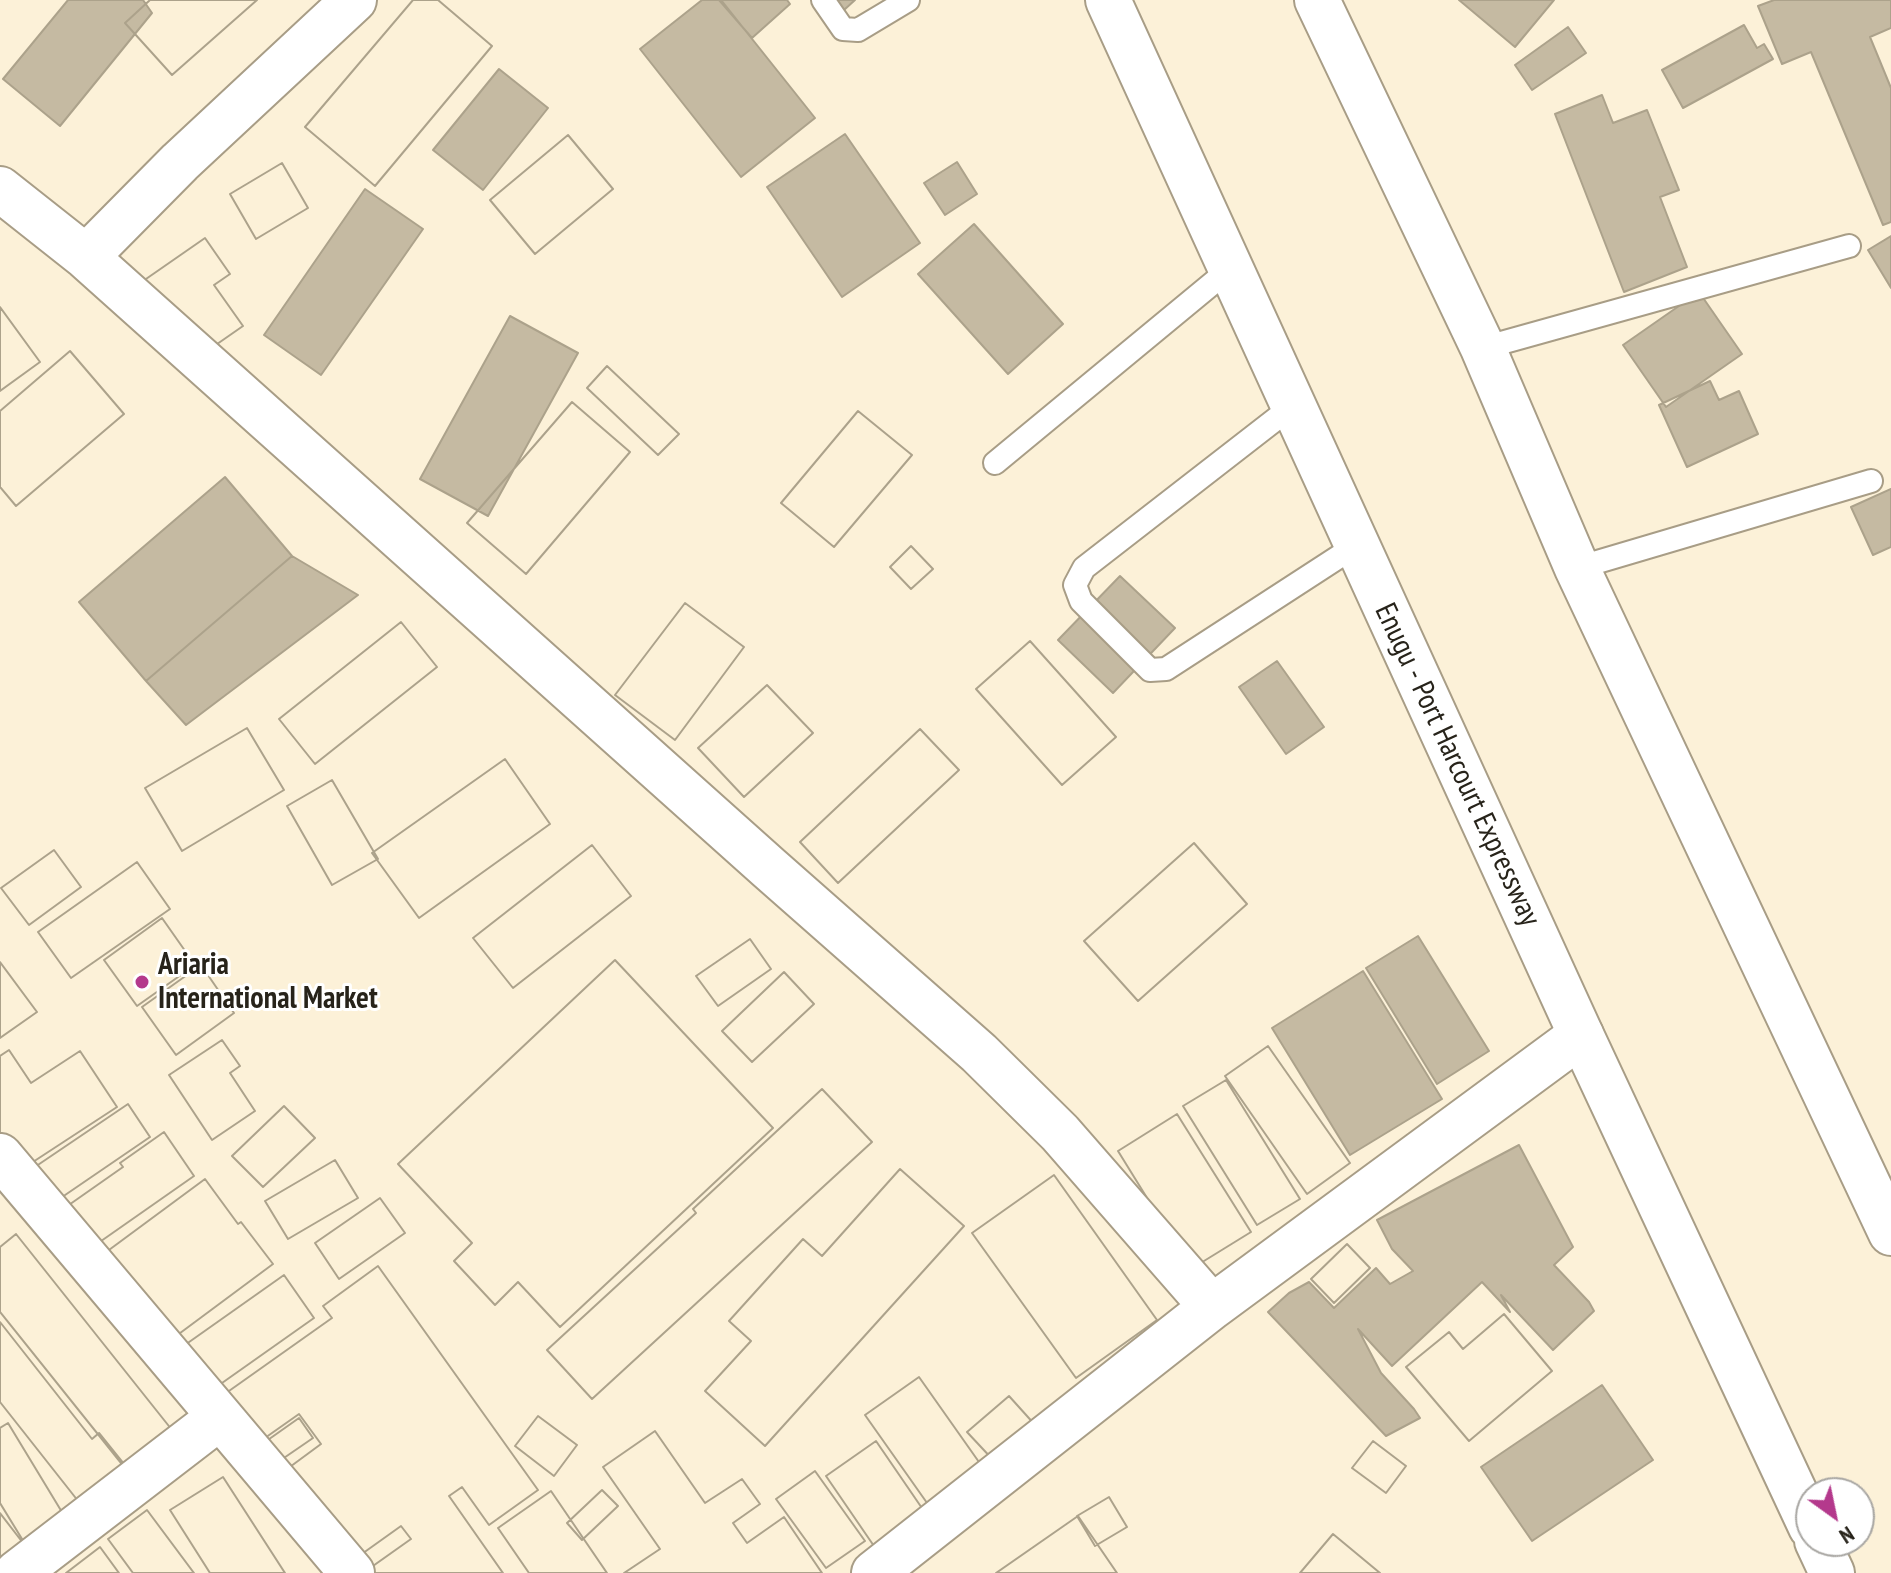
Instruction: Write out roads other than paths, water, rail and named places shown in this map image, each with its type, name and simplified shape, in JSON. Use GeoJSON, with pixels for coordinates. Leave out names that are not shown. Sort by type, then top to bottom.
{"type":"FeatureCollection","features":[{"type":"Feature","properties":{"kind":"main road"},"geometry":{"type":"LineString","coordinates":[[86,257],[180,162],[354,0]]}},
{"type":"Feature","properties":{"kind":"main road","name":"Enugu - Port Harcourt Expressway"},"geometry":{"type":"LineString","coordinates":[[1108,0],[1581,1035],[1795,1493]]}},
{"type":"Feature","properties":{"kind":"main road"},"geometry":{"type":"LineString","coordinates":[[1317,0],[1483,348],[1577,568],[1886,1211]]}},
{"type":"Feature","properties":{"kind":"main road"},"geometry":{"type":"LineString","coordinates":[[0,189],[86,257],[979,1053],[1060,1133],[1212,1307]]}},
{"type":"Feature","properties":{"kind":"main road"},"geometry":{"type":"LineString","coordinates":[[874,1573],[1212,1307],[1581,1035]]}},
{"type":"Feature","properties":{"kind":"main road"},"geometry":{"type":"LineString","coordinates":[[0,1156],[352,1573]]}},
{"type":"Feature","properties":{"kind":"main road"},"geometry":{"type":"LineString","coordinates":[[17,1573],[220,1417]]}},
{"type":"Feature","properties":{"kind":"lane"},"geometry":{"type":"LineString","coordinates":[[823,0],[843,29],[858,30],[908,0]]}},
{"type":"Feature","properties":{"kind":"lane"},"geometry":{"type":"LineString","coordinates":[[1483,348],[1849,246]]}},
{"type":"Feature","properties":{"kind":"lane"},"geometry":{"type":"LineString","coordinates":[[995,463],[1231,268]]}},
{"type":"Feature","properties":{"kind":"lane"},"geometry":{"type":"LineString","coordinates":[[1294,405],[1084,568],[1075,585],[1081,601],[1150,670],[1166,669],[1357,545]]}},
{"type":"Feature","properties":{"kind":"lane"},"geometry":{"type":"LineString","coordinates":[[1577,568],[1871,481]]}},
{"type":"Feature","properties":{"kind":"place","name":"Ariaria International Market"},"geometry":{"type":"Point","coordinates":[142,982]}}]}
